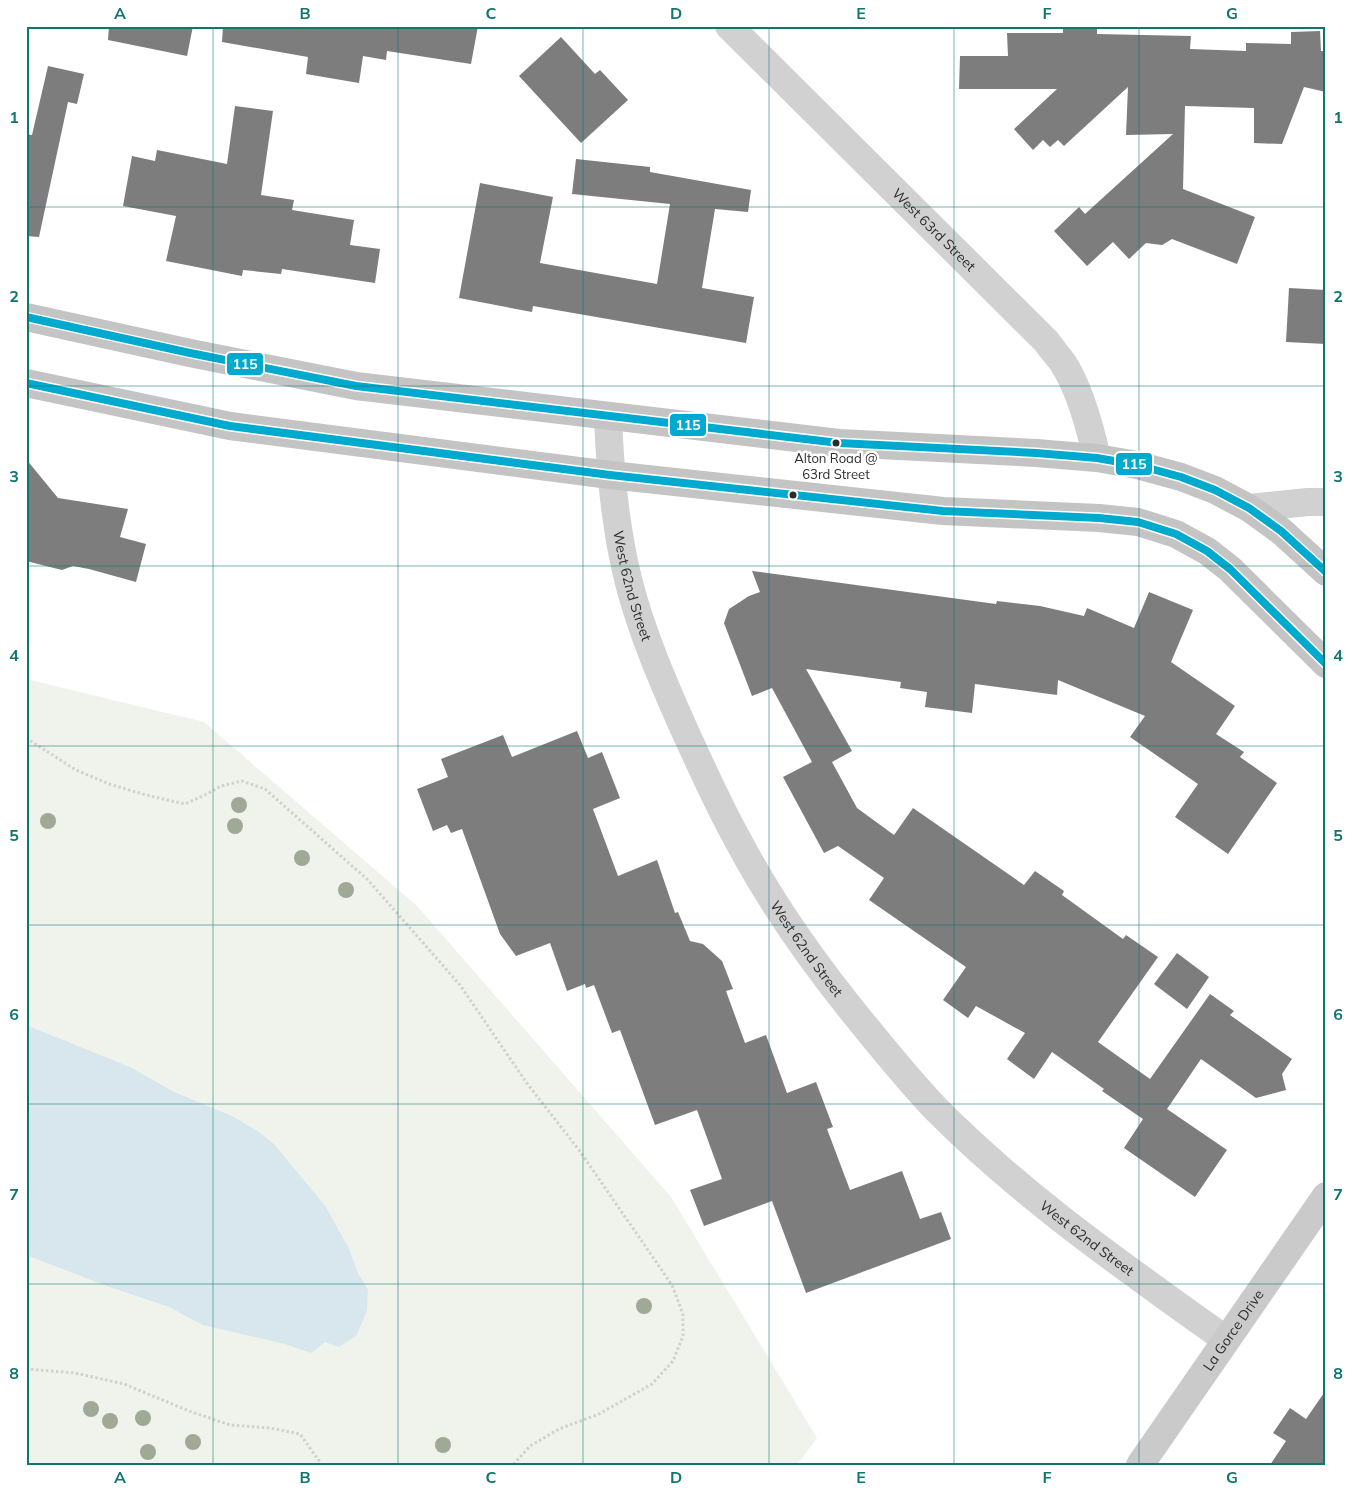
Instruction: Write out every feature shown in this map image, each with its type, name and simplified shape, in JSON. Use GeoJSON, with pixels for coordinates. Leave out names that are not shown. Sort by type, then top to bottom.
{"type":"FeatureCollection","features":[{"type":"Feature","properties":{"kind":"main road"},"geometry":{"type":"LineString","coordinates":[[26,317],[190,353],[356,386],[839,443],[1036,453],[1097,458],[1137,465],[1180,477],[1215,490],[1249,508],[1281,531],[1326,572]]}},
{"type":"Feature","properties":{"kind":"main road"},"geometry":{"type":"LineString","coordinates":[[26,383],[230,426],[610,475],[943,511],[1099,518],[1138,522],[1176,534],[1207,551],[1230,569],[1326,664]]}},
{"type":"Feature","properties":{"kind":"main road","name":"La Gorce Drive"},"geometry":{"type":"LineString","coordinates":[[1140,1465],[1326,1196]]}},
{"type":"Feature","properties":{"kind":"street","name":"West 63rd Street"},"geometry":{"type":"LineString","coordinates":[[729,26],[1046,341],[1063,364],[1073,383],[1086,416],[1097,458]]}},
{"type":"Feature","properties":{"kind":"street","name":"West 62nd Street"},"geometry":{"type":"LineString","coordinates":[[608,417],[610,475],[616,523],[629,583],[662,680],[710,788],[771,898],[829,981],[892,1060],[935,1107],[1014,1180],[1068,1224],[1139,1278],[1226,1340]]}},
{"type":"Feature","properties":{"kind":"street"},"geometry":{"type":"LineString","coordinates":[[1249,508],[1326,502]]}},
{"type":"Feature","properties":{"kind":"path"},"geometry":{"type":"LineString","coordinates":[[26,738],[76,770],[110,784],[185,804],[221,786],[242,781],[265,789],[368,880],[460,985],[526,1082],[579,1150],[672,1285],[683,1314],[683,1336],[673,1362],[652,1384],[598,1414],[559,1429],[530,1446],[513,1465]]}},
{"type":"Feature","properties":{"kind":"path"},"geometry":{"type":"LineString","coordinates":[[26,1369],[75,1372],[124,1384],[189,1411],[230,1424],[270,1428],[300,1434],[322,1465]]}},
{"type":"Feature","properties":{"kind":"shaded area"},"geometry":{"type":"Polygon","coordinates":[[[26,679],[204,722],[417,906],[671,1197],[817,1438],[797,1465],[26,1465],[26,679]]]}},
{"type":"Feature","properties":{"kind":"shaded area"},"geometry":{"type":"Polygon","coordinates":[[[26,1025],[130,1067],[174,1092],[232,1116],[259,1132],[274,1144],[326,1207],[349,1249],[358,1273],[368,1290],[367,1311],[356,1336],[339,1347],[325,1342],[311,1353],[285,1344],[203,1325],[169,1307],[26,1255],[26,1025]]]}},
{"type":"Feature","properties":{"kind":"building"},"geometry":{"type":"Polygon","coordinates":[[[109,26],[193,26],[187,56],[108,40],[109,26]]]}},
{"type":"Feature","properties":{"kind":"building"},"geometry":{"type":"Polygon","coordinates":[[[223,26],[478,26],[471,64],[387,51],[386,60],[363,56],[359,83],[306,74],[308,57],[222,42],[223,26]]]}},
{"type":"Feature","properties":{"kind":"building"},"geometry":{"type":"Polygon","coordinates":[[[1063,26],[1097,26],[1097,34],[1191,36],[1190,49],[1246,51],[1246,43],[1291,44],[1291,32],[1320,31],[1321,51],[1326,51],[1326,92],[1304,87],[1282,144],[1254,143],[1254,108],[1185,106],[1183,189],[1255,217],[1237,264],[1172,239],[1162,245],[1146,243],[1129,259],[1113,242],[1087,266],[1054,231],[1079,207],[1085,214],[1173,134],[1126,135],[1128,87],[1064,146],[1058,140],[1050,147],[1043,140],[1033,150],[1014,129],[1057,89],[959,89],[960,56],[1008,56],[1007,33],[1063,33],[1063,26]]]}},
{"type":"Feature","properties":{"kind":"building"},"geometry":{"type":"Polygon","coordinates":[[[561,37],[595,74],[600,70],[628,100],[581,143],[519,76],[561,37]]]}},
{"type":"Feature","properties":{"kind":"building"},"geometry":{"type":"Polygon","coordinates":[[[48,66],[84,74],[77,104],[68,102],[39,237],[26,236],[26,134],[32,135],[48,66]]]}},
{"type":"Feature","properties":{"kind":"building"},"geometry":{"type":"Polygon","coordinates":[[[235,106],[273,111],[261,195],[294,200],[292,210],[354,220],[350,245],[380,249],[375,283],[282,269],[281,274],[243,270],[242,276],[166,261],[176,216],[123,206],[132,156],[155,161],[157,150],[227,164],[235,106]]]}},
{"type":"Feature","properties":{"kind":"building"},"geometry":{"type":"Polygon","coordinates":[[[576,159],[650,167],[650,172],[751,190],[748,212],[715,209],[702,288],[754,297],[746,343],[533,306],[532,312],[459,298],[480,183],[553,197],[540,263],[657,284],[670,204],[572,194],[576,159]]]}},
{"type":"Feature","properties":{"kind":"building"},"geometry":{"type":"Polygon","coordinates":[[[1289,288],[1326,290],[1326,344],[1286,342],[1289,288]]]}},
{"type":"Feature","properties":{"kind":"building"},"geometry":{"type":"Polygon","coordinates":[[[26,459],[58,498],[128,509],[120,537],[146,544],[136,582],[89,569],[73,566],[62,570],[26,561],[26,459]]]}},
{"type":"Feature","properties":{"kind":"building"},"geometry":{"type":"Polygon","coordinates":[[[752,571],[996,604],[997,601],[1040,606],[1084,616],[1087,608],[1134,628],[1149,592],[1193,610],[1171,662],[1235,706],[1216,734],[1244,752],[1240,757],[1277,783],[1228,854],[1175,817],[1198,784],[1130,737],[1145,716],[1058,680],[1057,695],[975,684],[972,713],[925,707],[927,692],[900,688],[901,682],[806,669],[852,751],[832,762],[857,808],[894,835],[913,808],[1024,885],[1035,871],[1064,891],[1062,895],[1123,939],[1126,935],[1158,957],[1098,1042],[1150,1079],[1210,994],[1234,1011],[1230,1015],[1292,1059],[1282,1074],[1286,1090],[1256,1098],[1201,1059],[1167,1109],[1227,1150],[1195,1197],[1124,1148],[1143,1119],[1102,1091],[1104,1089],[1052,1052],[1034,1079],[1007,1059],[1025,1033],[976,1006],[968,1018],[943,1000],[966,967],[869,900],[884,878],[838,846],[824,853],[783,777],[812,762],[772,688],[752,696],[724,623],[729,609],[749,596],[760,592],[752,571]]]}},
{"type":"Feature","properties":{"kind":"building"},"geometry":{"type":"Polygon","coordinates":[[[577,731],[588,758],[602,752],[620,798],[593,809],[618,876],[657,860],[675,913],[678,912],[690,941],[703,944],[722,961],[733,989],[726,991],[745,1043],[766,1035],[787,1093],[816,1082],[833,1127],[827,1129],[850,1190],[902,1171],[920,1219],[941,1212],[951,1239],[806,1293],[772,1201],[704,1226],[690,1190],[722,1179],[697,1110],[655,1125],[620,1030],[612,1033],[594,985],[586,988],[585,984],[567,991],[550,943],[516,956],[500,934],[462,829],[451,833],[447,825],[433,831],[417,789],[448,777],[441,759],[503,735],[512,757],[577,731]]]}},
{"type":"Feature","properties":{"kind":"building"},"geometry":{"type":"Polygon","coordinates":[[[1177,953],[1209,977],[1187,1009],[1154,984],[1177,953]]]}},
{"type":"Feature","properties":{"kind":"building"},"geometry":{"type":"Polygon","coordinates":[[[1326,1390],[1326,1465],[1270,1465],[1286,1441],[1273,1433],[1290,1408],[1306,1419],[1326,1390]]]}},
{"type":"Feature","properties":{"kind":"transit line","name":"115"},"geometry":{"type":"LineString","coordinates":[[26,317],[190,353],[356,386],[839,443],[1036,453],[1097,458],[1137,465],[1181,477],[1215,490],[1249,508],[1281,531],[1326,572]]}},
{"type":"Feature","properties":{"kind":"transit line","name":"115"},"geometry":{"type":"LineString","coordinates":[[26,383],[230,426],[610,475],[943,511],[1099,518],[1138,522],[1176,534],[1207,551],[1230,569],[1326,664]]}},
{"type":"Feature","properties":{"kind":"place","name":"Alton Road @ 63rd Street"},"geometry":{"type":"Point","coordinates":[836,443]}}]}
